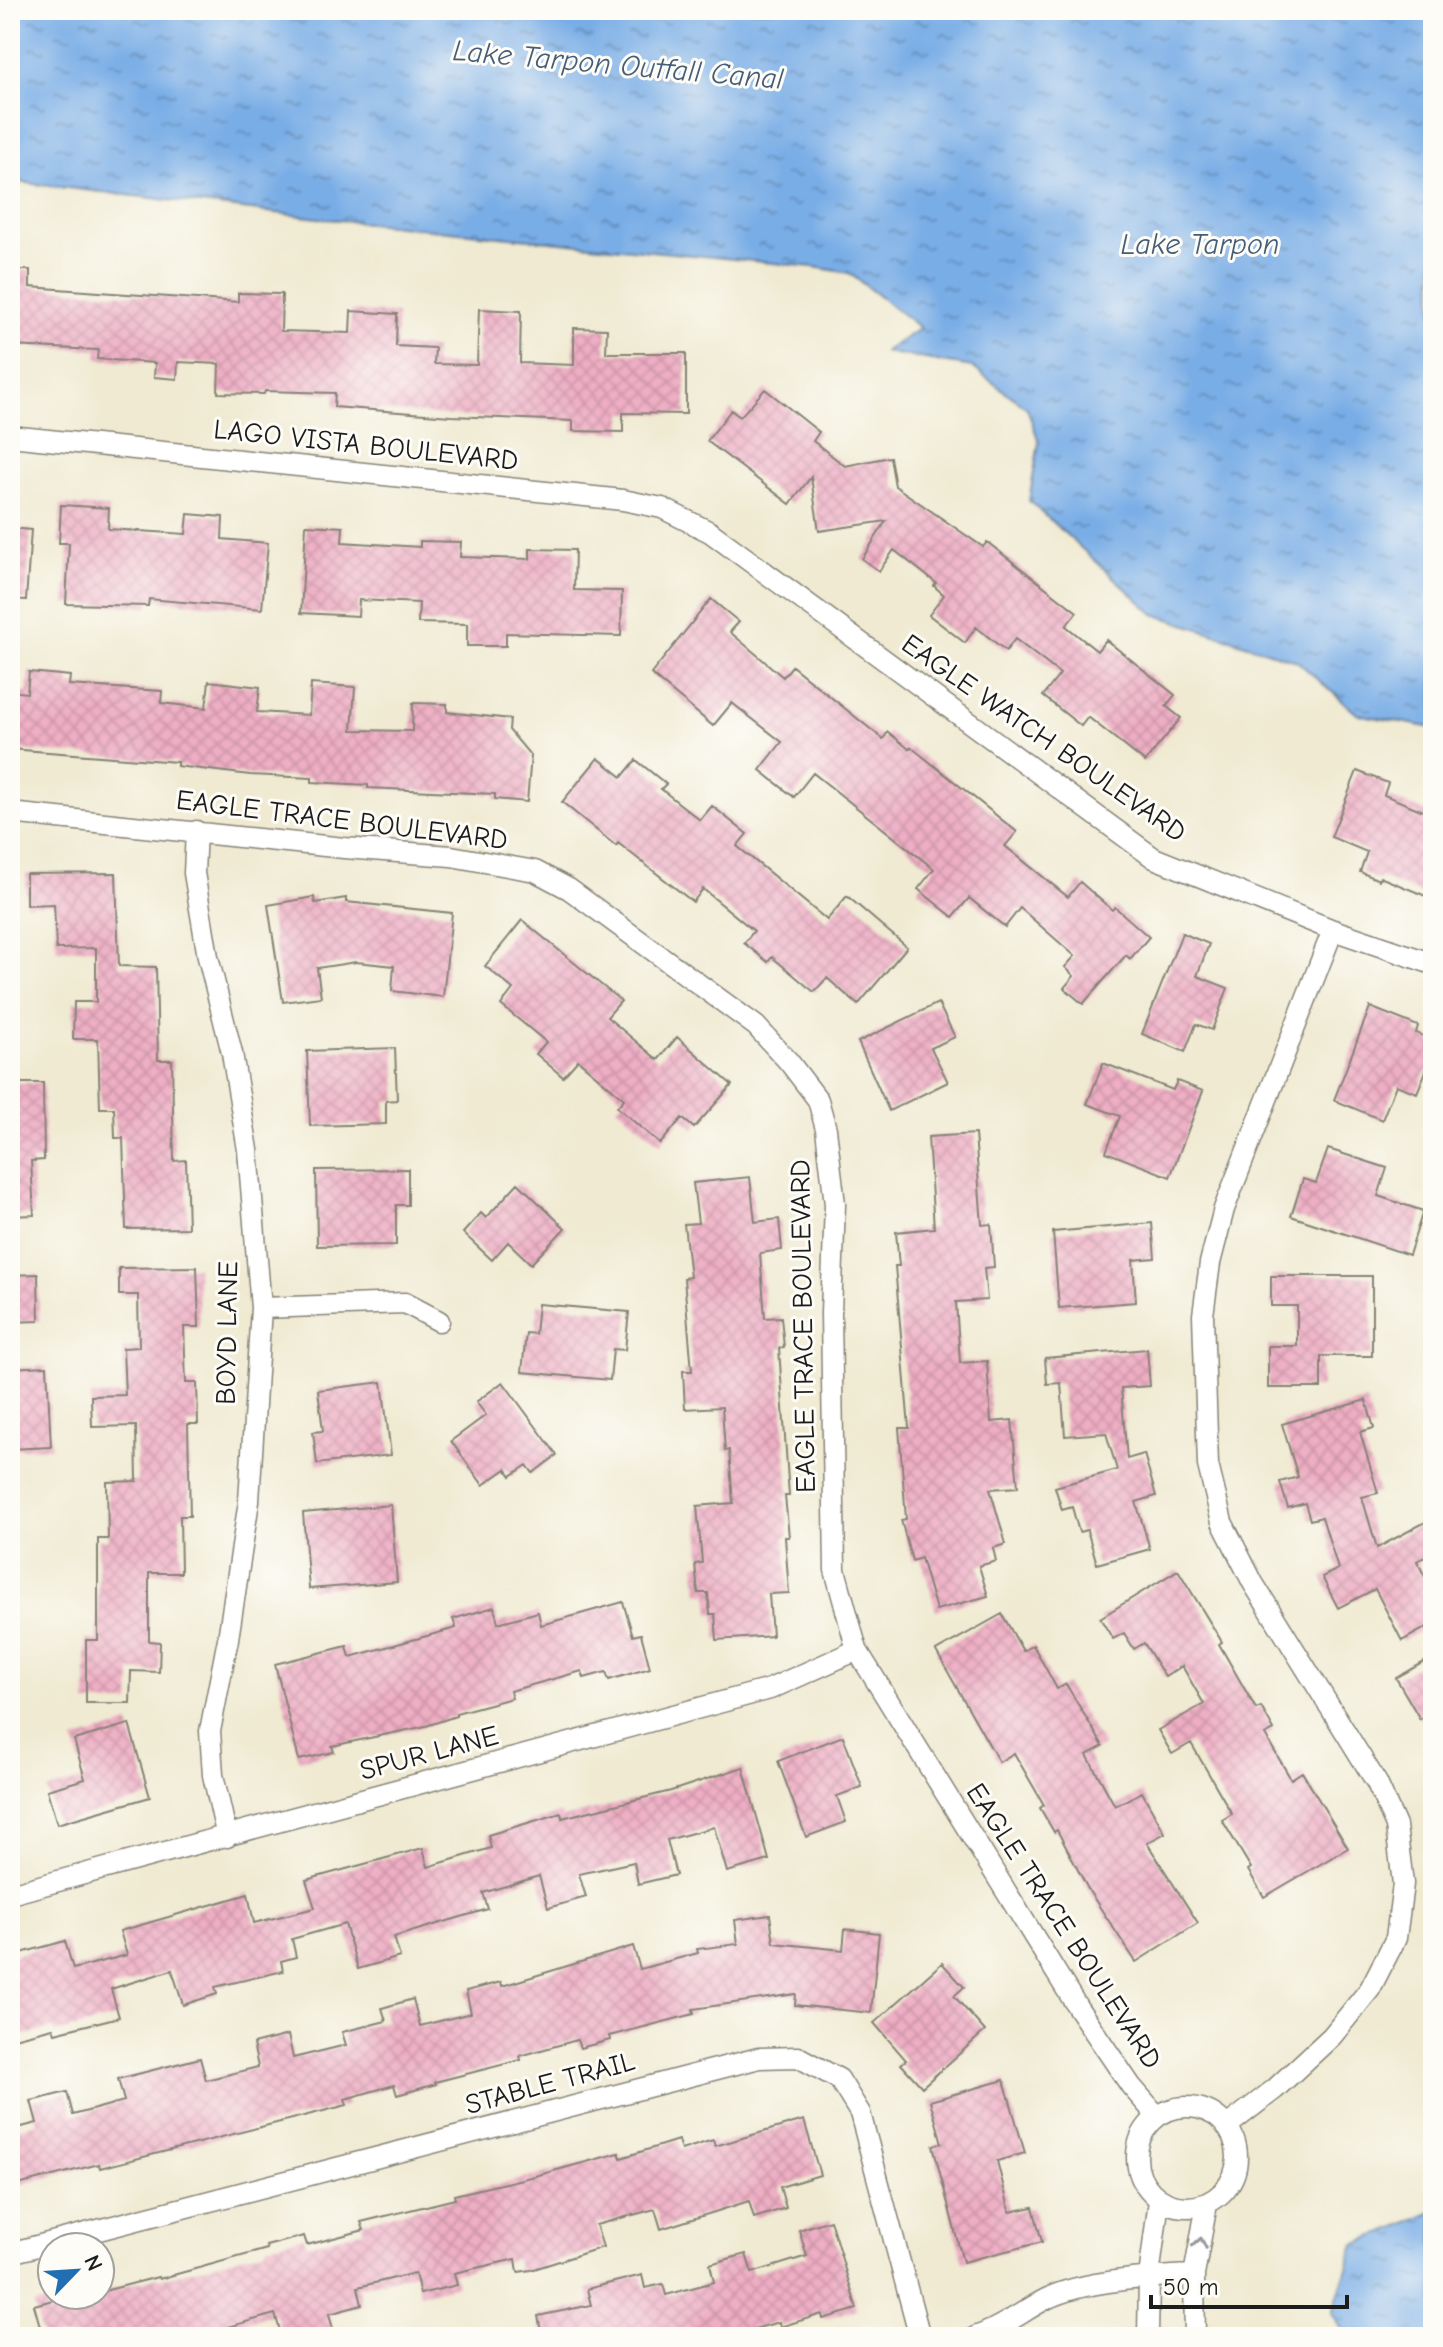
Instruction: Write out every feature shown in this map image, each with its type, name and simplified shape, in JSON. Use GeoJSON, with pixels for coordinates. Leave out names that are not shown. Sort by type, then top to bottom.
{"type":"FeatureCollection","features":[{"type":"Feature","properties":{"kind":"street","name":"LAGO VISTA BOULEVARD"},"geometry":{"type":"LineString","coordinates":[[10,436],[623,500],[662,508],[710,532]]}},
{"type":"Feature","properties":{"kind":"street","name":"EAGLE WATCH BOULEVARD"},"geometry":{"type":"LineString","coordinates":[[710,532],[1154,858],[1333,930],[1433,964]]}},
{"type":"Feature","properties":{"kind":"street","name":"EAGLE TRACE BOULEVARD"},"geometry":{"type":"LineString","coordinates":[[10,813],[344,848],[451,856],[535,871],[569,889],[756,1026],[789,1062],[818,1100],[826,1129],[835,1204],[831,1313],[835,1570],[857,1650],[1078,2008],[1131,2086],[1157,2116]]}},
{"type":"Feature","properties":{"kind":"street","name":"BOYD LANE"},"geometry":{"type":"LineString","coordinates":[[196,831],[194,873],[208,957],[232,1053],[248,1150],[261,1308],[249,1501],[210,1731],[213,1775],[227,1837]]}},
{"type":"Feature","properties":{"kind":"street"},"geometry":{"type":"LineString","coordinates":[[1227,2126],[1275,2089],[1332,2036],[1370,1989],[1396,1938],[1403,1884],[1396,1826],[1377,1783],[1253,1583],[1222,1522],[1208,1465],[1203,1315],[1210,1263],[1224,1209],[1333,930]]}},
{"type":"Feature","properties":{"kind":"street"},"geometry":{"type":"LineString","coordinates":[[261,1308],[405,1303],[439,1321]]}},
{"type":"Feature","properties":{"kind":"street","name":"SPUR LANE"},"geometry":{"type":"LineString","coordinates":[[10,1894],[770,1689],[857,1650]]}},
{"type":"Feature","properties":{"kind":"street","name":"STABLE TRAIL"},"geometry":{"type":"LineString","coordinates":[[10,2253],[759,2058],[798,2057],[839,2079],[860,2113],[920,2337]]}},
{"type":"Feature","properties":{"kind":"street"},"geometry":{"type":"LineString","coordinates":[[1186,2106],[1216,2115],[1227,2126],[1234,2140],[1236,2170],[1220,2196],[1207,2204],[1191,2208],[1174,2207],[1159,2200],[1147,2189],[1139,2174],[1136,2158],[1138,2142],[1157,2116],[1186,2106]]}},
{"type":"Feature","properties":{"kind":"street"},"geometry":{"type":"LineString","coordinates":[[1148,2337],[1149,2277],[1159,2200]]}},
{"type":"Feature","properties":{"kind":"street"},"geometry":{"type":"LineString","coordinates":[[1195,2337],[1194,2275],[1207,2204]]}},
{"type":"Feature","properties":{"kind":"street"},"geometry":{"type":"LineString","coordinates":[[975,2337],[999,2328],[1048,2298],[1085,2287],[1149,2277],[1194,2275]]}},
{"type":"Feature","properties":{"kind":"water","name":"Lake Tarpon"},"geometry":{"type":"Polygon","coordinates":[[[10,10],[1433,10],[1433,728],[1357,714],[1297,661],[1154,614],[1029,501],[1039,442],[1027,408],[972,367],[884,352],[920,328],[849,273],[318,218],[10,181],[10,10]]]}},
{"type":"Feature","properties":{"kind":"water"},"geometry":{"type":"Polygon","coordinates":[[[1433,2212],[1433,2337],[1347,2337],[1332,2313],[1355,2244],[1433,2212]]]}},
{"type":"Feature","properties":{"kind":"building"},"geometry":{"type":"Polygon","coordinates":[[[10,270],[30,270],[30,287],[238,302],[238,293],[282,294],[281,331],[350,333],[351,311],[397,314],[396,346],[435,348],[434,364],[477,365],[479,309],[521,311],[520,363],[574,365],[574,328],[607,329],[606,353],[686,353],[686,414],[623,413],[623,432],[573,431],[573,421],[334,407],[335,393],[218,393],[219,364],[178,362],[177,379],[154,377],[155,363],[97,359],[98,350],[10,346],[10,270]]]}},
{"type":"Feature","properties":{"kind":"building"},"geometry":{"type":"Polygon","coordinates":[[[765,389],[819,432],[813,441],[845,466],[890,457],[895,486],[983,547],[987,542],[1077,612],[1066,626],[1097,651],[1106,640],[1175,695],[1166,706],[1181,718],[1145,762],[1088,717],[1081,726],[1043,696],[1060,674],[1015,639],[1006,651],[976,627],[965,643],[929,615],[944,595],[934,586],[936,583],[894,550],[879,571],[862,559],[886,521],[819,531],[811,477],[790,504],[707,441],[731,410],[740,417],[765,389]]]}},
{"type":"Feature","properties":{"kind":"building"},"geometry":{"type":"Polygon","coordinates":[[[61,505],[109,508],[108,529],[186,534],[188,514],[223,517],[222,539],[268,543],[262,609],[149,599],[148,606],[66,604],[69,543],[59,543],[61,505]]]}},
{"type":"Feature","properties":{"kind":"building"},"geometry":{"type":"Polygon","coordinates":[[[306,525],[343,527],[342,542],[420,547],[420,541],[461,542],[460,557],[530,559],[530,549],[575,550],[574,590],[622,591],[621,636],[506,633],[506,646],[467,646],[467,624],[418,623],[419,603],[359,600],[358,616],[301,613],[306,525]]]}},
{"type":"Feature","properties":{"kind":"building"},"geometry":{"type":"Polygon","coordinates":[[[10,528],[31,530],[26,600],[10,599],[10,528]]]}},
{"type":"Feature","properties":{"kind":"building"},"geometry":{"type":"Polygon","coordinates":[[[711,599],[739,622],[730,632],[783,677],[792,666],[883,739],[888,732],[909,749],[911,747],[1017,832],[1005,846],[1068,897],[1080,882],[1149,937],[1130,959],[1126,955],[1083,1004],[1064,988],[1074,976],[1065,967],[1075,956],[1020,908],[1005,927],[969,898],[953,917],[918,889],[934,869],[813,773],[794,797],[760,770],[782,742],[732,703],[713,726],[651,674],[711,599]]]}},
{"type":"Feature","properties":{"kind":"building"},"geometry":{"type":"Polygon","coordinates":[[[29,672],[70,676],[69,685],[162,691],[161,703],[206,708],[209,681],[260,687],[257,712],[309,715],[311,684],[355,687],[352,730],[412,731],[413,703],[447,704],[447,712],[510,719],[509,730],[531,756],[527,802],[495,799],[495,794],[368,788],[368,785],[312,782],[312,778],[250,775],[177,766],[177,762],[10,749],[10,691],[27,693],[29,672]]]}},
{"type":"Feature","properties":{"kind":"building"},"geometry":{"type":"Polygon","coordinates":[[[598,758],[622,777],[636,760],[666,784],[661,789],[700,820],[712,806],[747,834],[737,846],[827,920],[847,896],[907,947],[858,1005],[827,978],[814,992],[772,957],[768,962],[744,943],[754,931],[703,889],[693,902],[562,802],[598,758]]]}},
{"type":"Feature","properties":{"kind":"building"},"geometry":{"type":"Polygon","coordinates":[[[1357,771],[1388,783],[1384,795],[1433,815],[1433,899],[1360,872],[1367,852],[1331,837],[1357,771]]]}},
{"type":"Feature","properties":{"kind":"building"},"geometry":{"type":"Polygon","coordinates":[[[116,873],[119,966],[156,967],[158,1060],[172,1060],[174,1161],[186,1160],[188,1228],[126,1229],[123,1138],[115,1138],[114,1108],[100,1108],[98,1039],[73,1039],[74,1002],[96,1002],[96,948],[56,949],[54,904],[26,905],[26,874],[116,873]]]}},
{"type":"Feature","properties":{"kind":"building"},"geometry":{"type":"Polygon","coordinates":[[[314,897],[315,903],[346,898],[346,902],[452,913],[443,997],[392,991],[394,966],[356,962],[317,968],[321,997],[283,1002],[268,905],[314,897]]]}},
{"type":"Feature","properties":{"kind":"building"},"geometry":{"type":"Polygon","coordinates":[[[522,920],[621,1001],[607,1017],[658,1060],[677,1037],[732,1085],[694,1128],[682,1118],[660,1144],[617,1107],[624,1099],[578,1060],[563,1077],[536,1054],[546,1042],[501,1005],[513,989],[485,966],[522,920]]]}},
{"type":"Feature","properties":{"kind":"building"},"geometry":{"type":"Polygon","coordinates":[[[1182,933],[1209,944],[1197,976],[1228,988],[1212,1030],[1196,1024],[1185,1052],[1142,1034],[1182,933]]]}},
{"type":"Feature","properties":{"kind":"building"},"geometry":{"type":"Polygon","coordinates":[[[938,1003],[955,1037],[931,1048],[948,1082],[889,1111],[858,1042],[938,1003]]]}},
{"type":"Feature","properties":{"kind":"building"},"geometry":{"type":"Polygon","coordinates":[[[1370,1007],[1418,1026],[1416,1033],[1433,1040],[1433,1074],[1426,1071],[1417,1093],[1396,1085],[1382,1120],[1334,1100],[1370,1007]]]}},
{"type":"Feature","properties":{"kind":"building"},"geometry":{"type":"Polygon","coordinates":[[[395,1048],[397,1100],[386,1101],[386,1124],[310,1126],[307,1051],[395,1048]]]}},
{"type":"Feature","properties":{"kind":"building"},"geometry":{"type":"Polygon","coordinates":[[[1103,1063],[1173,1090],[1177,1081],[1203,1091],[1170,1177],[1106,1152],[1120,1116],[1087,1104],[1103,1063]]]}},
{"type":"Feature","properties":{"kind":"building"},"geometry":{"type":"Polygon","coordinates":[[[10,1083],[43,1083],[44,1160],[31,1161],[34,1215],[10,1216],[10,1083]]]}},
{"type":"Feature","properties":{"kind":"building"},"geometry":{"type":"Polygon","coordinates":[[[975,1134],[982,1225],[991,1224],[994,1267],[984,1268],[987,1300],[956,1302],[960,1363],[987,1361],[991,1422],[1012,1420],[1018,1487],[990,1489],[1006,1544],[993,1548],[996,1561],[979,1566],[988,1596],[936,1610],[921,1558],[912,1561],[901,1520],[906,1519],[899,1428],[909,1428],[895,1266],[899,1266],[896,1232],[934,1228],[928,1137],[975,1134]]]}},
{"type":"Feature","properties":{"kind":"building"},"geometry":{"type":"Polygon","coordinates":[[[1328,1149],[1387,1168],[1378,1196],[1423,1211],[1409,1255],[1291,1216],[1303,1179],[1316,1183],[1328,1149]]]}},
{"type":"Feature","properties":{"kind":"building"},"geometry":{"type":"Polygon","coordinates":[[[408,1169],[408,1205],[396,1205],[396,1245],[317,1246],[316,1170],[408,1169]]]}},
{"type":"Feature","properties":{"kind":"building"},"geometry":{"type":"Polygon","coordinates":[[[750,1177],[755,1222],[779,1219],[782,1250],[760,1253],[765,1318],[781,1317],[784,1347],[779,1348],[789,1496],[785,1496],[789,1537],[785,1537],[789,1593],[769,1594],[772,1636],[717,1640],[715,1614],[710,1614],[708,1593],[698,1593],[695,1564],[702,1563],[697,1506],[733,1503],[729,1450],[725,1451],[722,1407],[685,1409],[683,1371],[692,1371],[684,1278],[690,1277],[684,1224],[698,1223],[693,1183],[750,1177]]]}},
{"type":"Feature","properties":{"kind":"building"},"geometry":{"type":"Polygon","coordinates":[[[518,1183],[565,1228],[531,1264],[508,1242],[492,1260],[463,1233],[481,1213],[486,1218],[518,1183]]]}},
{"type":"Feature","properties":{"kind":"building"},"geometry":{"type":"Polygon","coordinates":[[[1152,1223],[1155,1258],[1133,1260],[1136,1302],[1059,1308],[1053,1232],[1152,1223]]]}},
{"type":"Feature","properties":{"kind":"building"},"geometry":{"type":"Polygon","coordinates":[[[197,1267],[199,1327],[184,1327],[186,1383],[197,1383],[198,1424],[188,1424],[190,1516],[180,1516],[181,1573],[149,1573],[149,1641],[160,1642],[159,1672],[131,1671],[130,1703],[86,1703],[86,1640],[98,1640],[98,1539],[108,1539],[107,1482],[137,1481],[136,1426],[92,1427],[91,1396],[125,1395],[123,1348],[139,1347],[138,1295],[119,1295],[119,1268],[197,1267]]]}},
{"type":"Feature","properties":{"kind":"building"},"geometry":{"type":"Polygon","coordinates":[[[38,1274],[39,1321],[10,1322],[10,1275],[38,1274]]]}},
{"type":"Feature","properties":{"kind":"building"},"geometry":{"type":"Polygon","coordinates":[[[1271,1276],[1372,1276],[1372,1356],[1321,1356],[1321,1388],[1268,1388],[1268,1346],[1297,1346],[1297,1306],[1271,1306],[1271,1276]]]}},
{"type":"Feature","properties":{"kind":"building"},"geometry":{"type":"Polygon","coordinates":[[[538,1304],[629,1312],[625,1350],[613,1349],[610,1380],[522,1372],[526,1333],[535,1334],[538,1304]]]}},
{"type":"Feature","properties":{"kind":"building"},"geometry":{"type":"Polygon","coordinates":[[[1147,1349],[1150,1386],[1121,1388],[1127,1459],[1144,1454],[1156,1496],[1136,1502],[1150,1549],[1097,1564],[1087,1530],[1079,1532],[1072,1507],[1062,1510],[1055,1487],[1117,1470],[1106,1433],[1065,1436],[1061,1383],[1047,1384],[1045,1358],[1147,1349]]]}},
{"type":"Feature","properties":{"kind":"building"},"geometry":{"type":"Polygon","coordinates":[[[47,1366],[51,1447],[10,1449],[10,1368],[47,1366]]]}},
{"type":"Feature","properties":{"kind":"building"},"geometry":{"type":"Polygon","coordinates":[[[382,1382],[391,1455],[317,1464],[313,1432],[323,1431],[318,1390],[382,1382]]]}},
{"type":"Feature","properties":{"kind":"building"},"geometry":{"type":"Polygon","coordinates":[[[503,1382],[557,1455],[533,1473],[527,1465],[511,1476],[506,1469],[483,1485],[451,1441],[486,1415],[476,1402],[503,1382]]]}},
{"type":"Feature","properties":{"kind":"building"},"geometry":{"type":"Polygon","coordinates":[[[1366,1400],[1374,1428],[1360,1432],[1378,1493],[1362,1497],[1377,1548],[1433,1518],[1433,1553],[1417,1561],[1433,1592],[1433,1624],[1402,1641],[1375,1589],[1338,1608],[1322,1577],[1338,1569],[1322,1517],[1310,1520],[1305,1503],[1288,1508],[1280,1482],[1298,1477],[1282,1424],[1366,1400]]]}},
{"type":"Feature","properties":{"kind":"building"},"geometry":{"type":"Polygon","coordinates":[[[391,1505],[397,1582],[309,1589],[303,1513],[391,1505]]]}},
{"type":"Feature","properties":{"kind":"building"},"geometry":{"type":"Polygon","coordinates":[[[1178,1570],[1222,1642],[1219,1644],[1256,1709],[1261,1707],[1274,1730],[1265,1735],[1291,1779],[1302,1772],[1348,1848],[1264,1897],[1248,1870],[1251,1868],[1222,1820],[1232,1814],[1191,1743],[1172,1754],[1158,1730],[1204,1704],[1182,1666],[1165,1677],[1144,1643],[1134,1649],[1124,1633],[1113,1639],[1100,1618],[1178,1570]]]}},
{"type":"Feature","properties":{"kind":"building"},"geometry":{"type":"Polygon","coordinates":[[[623,1602],[633,1636],[641,1634],[650,1668],[609,1680],[606,1672],[584,1678],[582,1671],[510,1691],[512,1698],[456,1713],[456,1716],[426,1726],[332,1746],[334,1752],[299,1760],[275,1664],[347,1646],[350,1657],[456,1628],[453,1619],[494,1607],[498,1623],[538,1612],[541,1625],[623,1602]]]}},
{"type":"Feature","properties":{"kind":"building"},"geometry":{"type":"Polygon","coordinates":[[[1002,1614],[1023,1651],[1033,1645],[1057,1689],[1066,1684],[1103,1746],[1087,1755],[1115,1806],[1142,1792],[1165,1833],[1147,1843],[1198,1923],[1136,1962],[1089,1891],[1057,1830],[1054,1832],[1040,1808],[1044,1805],[1014,1753],[999,1762],[936,1651],[1002,1614]]]}},
{"type":"Feature","properties":{"kind":"building"},"geometry":{"type":"Polygon","coordinates":[[[1433,1657],[1433,1711],[1420,1719],[1396,1678],[1433,1657]]]}},
{"type":"Feature","properties":{"kind":"building"},"geometry":{"type":"Polygon","coordinates":[[[129,1724],[150,1797],[57,1824],[47,1790],[85,1779],[74,1740],[129,1724]]]}},
{"type":"Feature","properties":{"kind":"building"},"geometry":{"type":"Polygon","coordinates":[[[843,1736],[862,1787],[837,1796],[846,1822],[806,1837],[778,1761],[843,1736]]]}},
{"type":"Feature","properties":{"kind":"building"},"geometry":{"type":"Polygon","coordinates":[[[743,1767],[769,1860],[727,1872],[714,1827],[667,1840],[676,1875],[638,1884],[634,1862],[579,1874],[586,1897],[548,1908],[539,1876],[483,1893],[488,1909],[394,1937],[400,1957],[358,1969],[345,1924],[292,1939],[296,1957],[281,1961],[283,1971],[215,1987],[217,1994],[183,2005],[172,1970],[111,1989],[119,2017],[55,2033],[53,2028],[10,2039],[10,1956],[65,1941],[73,1969],[127,1955],[120,1931],[248,1894],[254,1923],[315,1908],[306,1880],[423,1848],[428,1867],[491,1848],[488,1835],[561,1813],[562,1818],[671,1791],[743,1767]]]}},
{"type":"Feature","properties":{"kind":"building"},"geometry":{"type":"Polygon","coordinates":[[[770,1915],[774,1943],[843,1950],[845,1929],[879,1933],[871,2013],[795,2005],[796,1994],[693,2009],[694,2014],[609,2036],[610,2040],[580,2048],[577,2040],[520,2056],[521,2060],[397,2095],[394,2085],[345,2099],[347,2105],[100,2168],[99,2164],[10,2187],[10,2130],[37,2123],[31,2101],[67,2092],[73,2115],[124,2101],[118,2079],[200,2058],[206,2080],[258,2067],[253,2044],[288,2035],[293,2058],[346,2045],[342,2032],[386,2021],[382,2008],[413,1999],[420,2026],[471,2013],[466,1991],[501,1982],[502,1986],[633,1946],[640,1969],[698,1953],[697,1949],[738,1944],[735,1920],[770,1915]]]}},
{"type":"Feature","properties":{"kind":"building"},"geometry":{"type":"Polygon","coordinates":[[[942,1963],[964,1987],[954,1996],[985,2031],[922,2087],[901,2064],[906,2060],[874,2023],[942,1963]]]}},
{"type":"Feature","properties":{"kind":"building"},"geometry":{"type":"Polygon","coordinates":[[[1004,2080],[1025,2153],[997,2161],[1010,2212],[1033,2207],[1042,2242],[963,2262],[933,2146],[942,2143],[930,2101],[1004,2080]]]}},
{"type":"Feature","properties":{"kind":"building"},"geometry":{"type":"Polygon","coordinates":[[[804,2120],[820,2175],[780,2187],[786,2208],[754,2218],[749,2201],[661,2229],[655,2209],[596,2225],[603,2247],[531,2270],[518,2272],[516,2259],[454,2273],[457,2285],[420,2294],[415,2273],[358,2287],[362,2305],[329,2314],[333,2329],[301,2337],[282,2337],[275,2314],[191,2337],[43,2337],[34,2305],[36,2311],[116,2311],[116,2288],[267,2249],[266,2246],[304,2236],[307,2245],[364,2230],[361,2222],[619,2153],[621,2158],[678,2140],[681,2150],[713,2140],[715,2146],[804,2120]]]}},
{"type":"Feature","properties":{"kind":"building"},"geometry":{"type":"Polygon","coordinates":[[[830,2220],[857,2309],[823,2319],[822,2314],[780,2327],[779,2322],[726,2337],[542,2337],[538,2316],[591,2305],[587,2289],[642,2275],[645,2288],[663,2284],[666,2295],[714,2282],[710,2264],[746,2254],[752,2273],[807,2256],[799,2230],[830,2220]]]}},
{"type":"Feature","properties":{"kind":"water label","name":"Lake Tarpon Outfall Canal"},"geometry":{"type":"Point","coordinates":[618,65]}}]}
